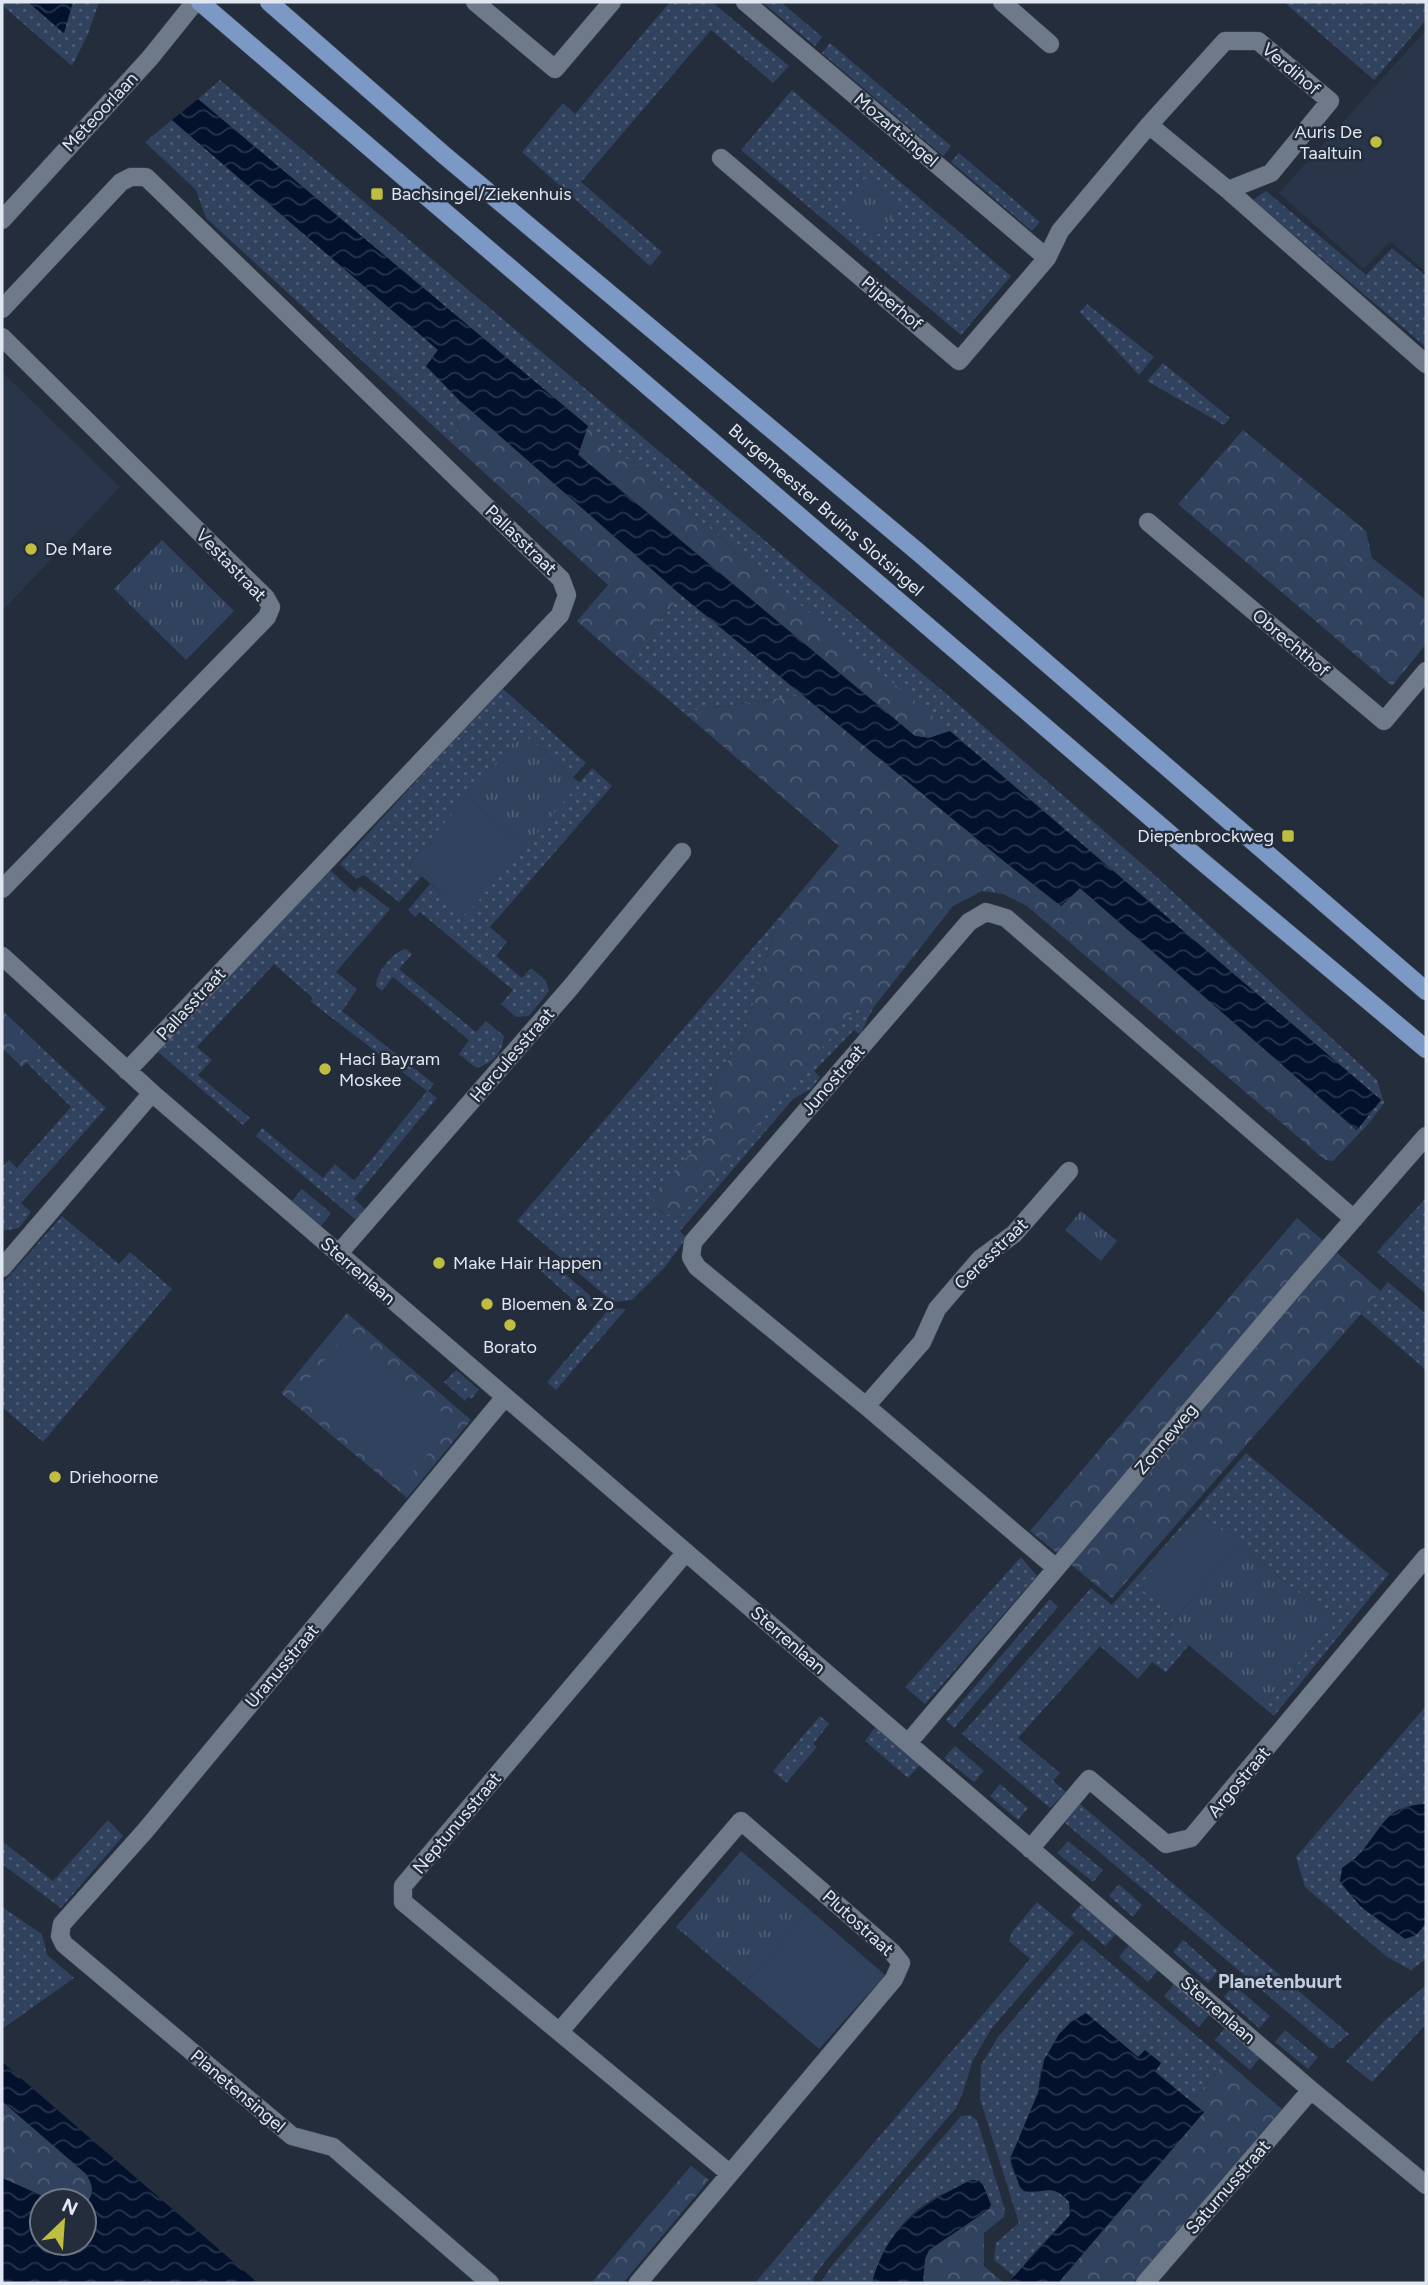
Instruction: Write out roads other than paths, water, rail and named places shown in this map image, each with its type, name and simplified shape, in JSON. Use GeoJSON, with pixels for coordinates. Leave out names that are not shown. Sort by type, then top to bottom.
{"type":"FeatureCollection","features":[{"type":"Feature","properties":{"kind":"main road","name":"Burgemeester Bruins Slotsingel"},"geometry":{"type":"LineString","coordinates":[[197,2],[1181,844],[1426,1049]]}},
{"type":"Feature","properties":{"kind":"main road","name":"Burgemeester Bruins Slotsingel"},"geometry":{"type":"LineString","coordinates":[[269,2],[454,163],[918,552],[1426,991]]}},
{"type":"Feature","properties":{"kind":"street","name":"Meteoorlaan"},"geometry":{"type":"LineString","coordinates":[[2,220],[150,58],[197,2]]}},
{"type":"Feature","properties":{"kind":"street"},"geometry":{"type":"LineString","coordinates":[[475,2],[555,69],[612,2]]}},
{"type":"Feature","properties":{"kind":"street","name":"Mozartsingel"},"geometry":{"type":"LineString","coordinates":[[745,2],[1047,258]]}},
{"type":"Feature","properties":{"kind":"street"},"geometry":{"type":"LineString","coordinates":[[1002,2],[1050,44]]}},
{"type":"Feature","properties":{"kind":"street","name":"Verdihof"},"geometry":{"type":"LineString","coordinates":[[1047,258],[1060,231],[1149,125],[1225,41],[1258,41],[1330,102],[1271,173],[1228,190]]}},
{"type":"Feature","properties":{"kind":"street"},"geometry":{"type":"LineString","coordinates":[[1149,125],[1228,190],[1426,364]]}},
{"type":"Feature","properties":{"kind":"street","name":"Pijperhof"},"geometry":{"type":"LineString","coordinates":[[721,158],[959,361],[1047,258]]}},
{"type":"Feature","properties":{"kind":"street","name":"Pallasstraat"},"geometry":{"type":"LineString","coordinates":[[2,309],[121,182],[131,177],[146,177],[561,579],[567,595],[559,615],[551,624],[127,1071]]}},
{"type":"Feature","properties":{"kind":"street","name":"Vestastraat"},"geometry":{"type":"LineString","coordinates":[[2,337],[266,598],[271,607],[267,617],[2,889]]}},
{"type":"Feature","properties":{"kind":"street","name":"Obrechthof"},"geometry":{"type":"LineString","coordinates":[[1148,522],[1384,721],[1426,671]]}},
{"type":"Feature","properties":{"kind":"street","name":"Herculesstraat"},"geometry":{"type":"LineString","coordinates":[[339,1253],[570,988],[682,852]]}},
{"type":"Feature","properties":{"kind":"street","name":"Junostraat"},"geometry":{"type":"LineString","coordinates":[[1056,1569],[866,1406],[697,1267],[691,1257],[693,1242],[969,922],[986,912],[1006,918],[1354,1219]]}},
{"type":"Feature","properties":{"kind":"street","name":"Sterrenlaan"},"geometry":{"type":"LineString","coordinates":[[2,956],[152,1093],[1311,2090],[1426,2185]]}},
{"type":"Feature","properties":{"kind":"street"},"geometry":{"type":"LineString","coordinates":[[2,1268],[152,1093]]}},
{"type":"Feature","properties":{"kind":"street","name":"Zonneweg"},"geometry":{"type":"LineString","coordinates":[[908,1743],[1426,1136]]}},
{"type":"Feature","properties":{"kind":"street","name":"Ceresstraat"},"geometry":{"type":"LineString","coordinates":[[866,1406],[922,1342],[937,1309],[954,1289],[980,1259],[1014,1234],[1069,1171]]}},
{"type":"Feature","properties":{"kind":"street","name":"Uranusstraat"},"geometry":{"type":"LineString","coordinates":[[60,1936],[62,1924],[145,1831],[505,1397]]}},
{"type":"Feature","properties":{"kind":"street","name":"Neptunusstraat"},"geometry":{"type":"LineString","coordinates":[[686,1552],[403,1886],[403,1902],[729,2173]]}},
{"type":"Feature","properties":{"kind":"street","name":"Argostraat"},"geometry":{"type":"LineString","coordinates":[[1030,1849],[1089,1779],[1166,1844],[1191,1838],[1426,1557]]}},
{"type":"Feature","properties":{"kind":"street","name":"Plutostraat"},"geometry":{"type":"LineString","coordinates":[[560,2031],[741,1821],[892,1952],[901,1963],[894,1979],[638,2283]]}},
{"type":"Feature","properties":{"kind":"street","name":"Planetensingel"},"geometry":{"type":"LineString","coordinates":[[60,1936],[64,1944],[292,2136],[332,2147],[490,2283]]}},
{"type":"Feature","properties":{"kind":"street","name":"Saturnusstraat"},"geometry":{"type":"LineString","coordinates":[[1145,2283],[1311,2090]]}},
{"type":"Feature","properties":{"kind":"water"},"geometry":{"type":"Polygon","coordinates":[[[28,2],[73,2],[64,33],[28,2]]]}},
{"type":"Feature","properties":{"kind":"water"},"geometry":{"type":"Polygon","coordinates":[[[198,99],[588,426],[578,455],[915,736],[929,738],[950,731],[1381,1100],[1357,1130],[1080,888],[1061,906],[1005,862],[681,595],[459,400],[426,366],[438,350],[172,120],[198,99]]]}},
{"type":"Feature","properties":{"kind":"water"},"geometry":{"type":"Polygon","coordinates":[[[1426,1804],[1426,1923],[1416,1935],[1405,1939],[1361,1907],[1340,1882],[1342,1868],[1361,1853],[1382,1824],[1395,1812],[1413,1805],[1426,1804]]]}},
{"type":"Feature","properties":{"kind":"water"},"geometry":{"type":"Polygon","coordinates":[[[1086,2013],[1138,2057],[1145,2050],[1161,2063],[1155,2072],[1204,2112],[1058,2283],[1008,2283],[1070,2215],[1069,2202],[1058,2192],[1024,2191],[1010,2159],[1038,2093],[1044,2060],[1059,2034],[1071,2022],[1086,2013]]]}},
{"type":"Feature","properties":{"kind":"water"},"geometry":{"type":"Polygon","coordinates":[[[2,2062],[258,2283],[2,2283],[2,2178],[28,2190],[28,2257],[98,2257],[98,2187],[92,2187],[86,2174],[2,2101],[2,2062]]]}},
{"type":"Feature","properties":{"kind":"water"},"geometry":{"type":"Polygon","coordinates":[[[971,2180],[978,2180],[983,2185],[991,2205],[988,2210],[929,2250],[925,2259],[923,2281],[926,2283],[872,2283],[886,2247],[908,2220],[937,2198],[971,2180]]]}},
{"type":"Feature","properties":{"kind":"place","name":"Auris De Taaltuin"},"geometry":{"type":"Point","coordinates":[1376,142]}},
{"type":"Feature","properties":{"kind":"place","name":"Bachsingel/Ziekenhuis"},"geometry":{"type":"Point","coordinates":[377,194]}},
{"type":"Feature","properties":{"kind":"place","name":"De Mare"},"geometry":{"type":"Point","coordinates":[31,549]}},
{"type":"Feature","properties":{"kind":"place","name":"Diepenbrockweg"},"geometry":{"type":"Point","coordinates":[1288,836]}},
{"type":"Feature","properties":{"kind":"place","name":"Haci Bayram Moskee"},"geometry":{"type":"Point","coordinates":[325,1069]}},
{"type":"Feature","properties":{"kind":"place","name":"Make Hair Happen"},"geometry":{"type":"Point","coordinates":[439,1263]}},
{"type":"Feature","properties":{"kind":"place","name":"Bloemen & Zo"},"geometry":{"type":"Point","coordinates":[487,1304]}},
{"type":"Feature","properties":{"kind":"place","name":"Borato"},"geometry":{"type":"Point","coordinates":[510,1325]}},
{"type":"Feature","properties":{"kind":"place","name":"Driehoorne"},"geometry":{"type":"Point","coordinates":[55,1477]}},
{"type":"Feature","properties":{"kind":"district","name":"Planetenbuurt"},"geometry":{"type":"Point","coordinates":[1280,1981]}}]}
